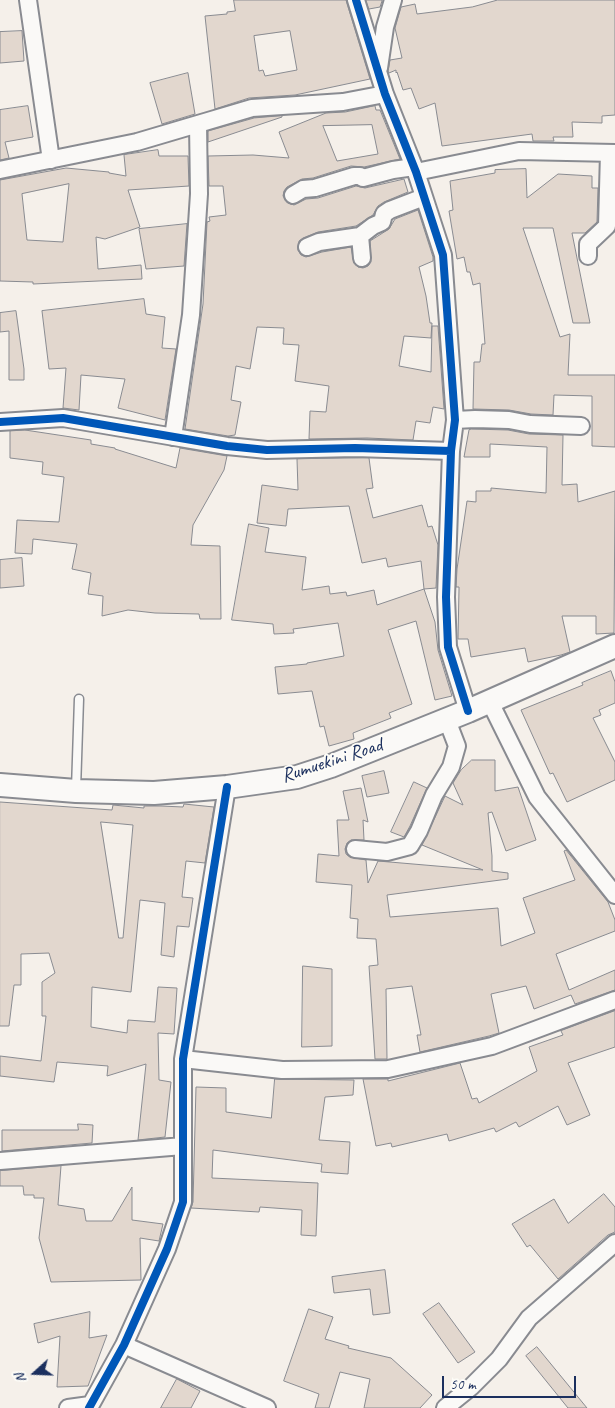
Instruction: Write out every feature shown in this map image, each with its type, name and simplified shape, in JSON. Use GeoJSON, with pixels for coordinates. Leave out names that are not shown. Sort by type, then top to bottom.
{"type":"FeatureCollection","features":[{"type":"Feature","properties":{"kind":"street"},"geometry":{"type":"LineString","coordinates":[[28,0],[51,160]]}},
{"type":"Feature","properties":{"kind":"street"},"geometry":{"type":"LineString","coordinates":[[356,0],[385,94],[415,169],[443,255],[455,420],[451,451],[446,597],[448,647],[468,711]]}},
{"type":"Feature","properties":{"kind":"street"},"geometry":{"type":"LineString","coordinates":[[379,73],[385,27],[393,0]]}},
{"type":"Feature","properties":{"kind":"street"},"geometry":{"type":"LineString","coordinates":[[0,170],[137,142],[252,108],[343,102],[385,94]]}},
{"type":"Feature","properties":{"kind":"street"},"geometry":{"type":"LineString","coordinates":[[173,437],[191,315],[198,194],[198,124]]}},
{"type":"Feature","properties":{"kind":"street"},"geometry":{"type":"LineString","coordinates":[[294,195],[303,189],[314,188],[354,176],[363,178],[393,170],[415,169],[518,151],[612,153],[606,226],[588,244],[588,256]]}},
{"type":"Feature","properties":{"kind":"street"},"geometry":{"type":"LineString","coordinates":[[306,247],[319,242],[360,236],[382,222],[384,214],[390,210],[424,197]]}},
{"type":"Feature","properties":{"kind":"street"},"geometry":{"type":"LineString","coordinates":[[360,236],[362,258]]}},
{"type":"Feature","properties":{"kind":"street"},"geometry":{"type":"LineString","coordinates":[[0,422],[63,418],[173,437],[268,450],[355,448],[451,451]]}},
{"type":"Feature","properties":{"kind":"street"},"geometry":{"type":"LineString","coordinates":[[455,420],[509,420],[530,424],[580,426]]}},
{"type":"Feature","properties":{"kind":"street","name":"Rumuekini Road"},"geometry":{"type":"LineString","coordinates":[[0,785],[76,791],[154,793],[297,777],[331,766],[447,720],[615,646]]}},
{"type":"Feature","properties":{"kind":"street"},"geometry":{"type":"LineString","coordinates":[[490,702],[537,797],[615,895]]}},
{"type":"Feature","properties":{"kind":"street"},"geometry":{"type":"LineString","coordinates":[[356,849],[387,852],[410,846],[419,831],[434,795],[451,767],[457,746],[447,720]]}},
{"type":"Feature","properties":{"kind":"street"},"geometry":{"type":"LineString","coordinates":[[68,1408],[90,1407],[124,1345],[167,1249],[183,1202],[182,1059],[227,786]]}},
{"type":"Feature","properties":{"kind":"street"},"geometry":{"type":"LineString","coordinates":[[182,1059],[282,1070],[388,1069],[492,1046],[615,1000]]}},
{"type":"Feature","properties":{"kind":"street"},"geometry":{"type":"LineString","coordinates":[[0,1161],[183,1146]]}},
{"type":"Feature","properties":{"kind":"street"},"geometry":{"type":"LineString","coordinates":[[445,1408],[471,1387],[499,1359],[529,1318],[615,1243]]}},
{"type":"Feature","properties":{"kind":"street"},"geometry":{"type":"LineString","coordinates":[[124,1345],[267,1408]]}},
{"type":"Feature","properties":{"kind":"lane"},"geometry":{"type":"LineString","coordinates":[[76,791],[79,699]]}},
{"type":"Feature","properties":{"kind":"building"},"geometry":{"type":"Polygon","coordinates":[[[234,0],[346,0],[370,79],[295,95],[249,98],[215,109],[205,16],[227,14],[227,12],[235,11],[234,0]],[[290,31],[254,36],[259,71],[263,70],[265,76],[297,70],[290,31]]]}},
{"type":"Feature","properties":{"kind":"building"},"geometry":{"type":"Polygon","coordinates":[[[366,0],[382,1],[380,7],[369,9],[366,0]]]}},
{"type":"Feature","properties":{"kind":"building"},"geometry":{"type":"Polygon","coordinates":[[[498,0],[615,0],[615,115],[602,116],[602,123],[572,122],[573,137],[553,137],[554,141],[533,141],[532,134],[442,146],[435,103],[419,109],[411,88],[403,90],[396,70],[389,73],[388,71],[390,60],[402,58],[395,28],[401,7],[415,4],[417,14],[472,7],[498,0]]]}},
{"type":"Feature","properties":{"kind":"building"},"geometry":{"type":"Polygon","coordinates":[[[22,31],[24,61],[0,63],[0,32],[22,31]]]}},
{"type":"Feature","properties":{"kind":"building"},"geometry":{"type":"Polygon","coordinates":[[[188,73],[195,114],[162,124],[150,83],[188,73]]]}},
{"type":"Feature","properties":{"kind":"building"},"geometry":{"type":"Polygon","coordinates":[[[28,106],[33,137],[5,142],[9,158],[0,160],[0,110],[28,106]]]}},
{"type":"Feature","properties":{"kind":"building"},"geometry":{"type":"Polygon","coordinates":[[[375,106],[376,110],[380,110],[400,159],[364,167],[351,166],[313,178],[302,179],[287,187],[284,191],[283,196],[288,203],[294,205],[306,199],[318,198],[356,186],[365,188],[404,179],[408,192],[384,202],[378,206],[373,215],[356,226],[318,232],[303,238],[299,241],[298,250],[301,255],[306,257],[351,247],[354,263],[358,267],[363,268],[371,262],[370,241],[389,229],[395,219],[418,210],[433,257],[433,261],[419,267],[430,323],[432,323],[431,338],[404,336],[399,366],[431,372],[432,326],[438,326],[444,409],[433,407],[430,423],[416,421],[413,440],[367,438],[309,439],[310,411],[326,412],[329,386],[295,381],[299,345],[283,344],[284,328],[257,327],[250,369],[236,366],[231,400],[241,402],[235,435],[228,436],[185,429],[203,304],[207,222],[210,221],[209,217],[226,215],[223,186],[209,186],[208,156],[253,155],[289,158],[279,132],[326,113],[345,112],[375,106]],[[372,125],[323,126],[337,161],[378,154],[372,125]]]}},
{"type":"Feature","properties":{"kind":"building"},"geometry":{"type":"Polygon","coordinates":[[[282,116],[208,142],[208,131],[254,118],[282,116]]]}},
{"type":"Feature","properties":{"kind":"building"},"geometry":{"type":"Polygon","coordinates":[[[158,150],[159,156],[188,156],[189,186],[128,190],[140,227],[105,239],[96,237],[98,269],[141,265],[142,279],[33,284],[33,282],[0,281],[0,180],[66,168],[109,172],[126,176],[124,155],[158,150]],[[69,184],[22,194],[27,240],[63,242],[69,184]]]}},
{"type":"Feature","properties":{"kind":"building"},"geometry":{"type":"Polygon","coordinates":[[[526,169],[527,198],[558,174],[592,176],[592,188],[598,188],[597,222],[585,233],[572,233],[590,323],[573,323],[553,228],[523,228],[560,337],[570,334],[568,375],[615,375],[615,447],[592,446],[592,396],[554,395],[553,415],[509,410],[473,409],[474,362],[480,362],[482,344],[485,344],[480,283],[473,285],[470,272],[467,272],[464,257],[457,259],[449,211],[453,210],[450,181],[495,173],[495,170],[526,169]]]}},
{"type":"Feature","properties":{"kind":"building"},"geometry":{"type":"Polygon","coordinates":[[[187,224],[184,266],[146,269],[139,229],[187,224]]]}},
{"type":"Feature","properties":{"kind":"building"},"geometry":{"type":"Polygon","coordinates":[[[144,299],[146,314],[165,317],[162,348],[176,349],[165,420],[118,408],[125,379],[81,375],[79,410],[63,408],[66,368],[49,369],[42,311],[144,299]]]}},
{"type":"Feature","properties":{"kind":"building"},"geometry":{"type":"Polygon","coordinates":[[[16,311],[24,380],[9,380],[9,331],[0,332],[0,313],[16,311]]]}},
{"type":"Feature","properties":{"kind":"building"},"geometry":{"type":"Polygon","coordinates":[[[25,430],[91,440],[91,444],[115,448],[176,468],[180,448],[227,456],[224,470],[193,525],[191,545],[220,546],[221,619],[200,619],[199,614],[128,610],[102,616],[103,596],[88,594],[91,573],[72,569],[77,544],[33,539],[32,554],[15,553],[17,520],[59,522],[64,477],[42,474],[43,462],[10,458],[10,431],[25,430]]]}},
{"type":"Feature","properties":{"kind":"building"},"geometry":{"type":"Polygon","coordinates":[[[469,430],[563,435],[562,485],[577,484],[578,502],[615,491],[614,633],[596,634],[596,616],[562,616],[570,652],[528,662],[525,648],[471,657],[468,639],[458,639],[459,587],[456,587],[457,569],[467,501],[476,502],[476,491],[491,491],[491,488],[546,493],[547,447],[490,444],[490,457],[464,457],[469,430]]]}},
{"type":"Feature","properties":{"kind":"building"},"geometry":{"type":"Polygon","coordinates":[[[369,458],[373,488],[366,489],[373,518],[422,505],[428,527],[432,526],[438,545],[436,588],[424,589],[421,561],[388,567],[386,558],[362,563],[349,506],[288,509],[286,526],[257,523],[262,485],[298,490],[297,459],[369,458]]]}},
{"type":"Feature","properties":{"kind":"building"},"geometry":{"type":"Polygon","coordinates":[[[249,524],[269,528],[265,552],[306,557],[302,590],[329,586],[330,594],[346,592],[347,596],[374,590],[377,605],[424,589],[435,622],[438,650],[452,696],[435,700],[416,621],[388,630],[412,704],[389,713],[391,718],[353,733],[354,739],[329,746],[324,726],[320,727],[312,691],[278,694],[275,667],[307,664],[344,656],[338,623],[293,629],[294,633],[274,634],[273,624],[232,620],[249,524]]]}},
{"type":"Feature","properties":{"kind":"building"},"geometry":{"type":"Polygon","coordinates":[[[22,558],[24,586],[0,588],[0,560],[22,558]]]}},
{"type":"Feature","properties":{"kind":"building"},"geometry":{"type":"Polygon","coordinates":[[[611,671],[615,682],[615,703],[599,710],[601,715],[593,718],[615,762],[615,780],[567,802],[553,773],[550,774],[521,710],[583,685],[582,683],[611,671]]]}},
{"type":"Feature","properties":{"kind":"building"},"geometry":{"type":"Polygon","coordinates":[[[472,760],[495,760],[495,791],[518,787],[536,840],[506,851],[492,812],[488,813],[492,871],[508,873],[508,879],[387,895],[390,917],[498,908],[501,946],[535,933],[523,898],[575,880],[564,851],[566,850],[608,902],[615,920],[615,931],[556,954],[569,990],[615,970],[615,990],[575,1004],[571,995],[534,1009],[526,986],[491,994],[499,1033],[420,1052],[417,1035],[421,1035],[412,986],[386,989],[387,1059],[375,1059],[369,966],[378,965],[376,939],[357,938],[358,919],[350,918],[352,885],[316,882],[318,854],[339,856],[337,820],[349,820],[343,791],[361,788],[368,822],[363,820],[364,840],[351,840],[347,843],[345,849],[346,854],[350,857],[366,860],[368,883],[378,861],[483,870],[422,845],[445,796],[463,805],[453,783],[461,770],[472,760]]]}},
{"type":"Feature","properties":{"kind":"building"},"geometry":{"type":"Polygon","coordinates":[[[384,771],[389,793],[367,797],[362,776],[384,771]]]}},
{"type":"Feature","properties":{"kind":"building"},"geometry":{"type":"Polygon","coordinates":[[[414,782],[427,788],[404,837],[391,832],[414,782]]]}},
{"type":"Feature","properties":{"kind":"building"},"geometry":{"type":"Polygon","coordinates":[[[0,802],[112,810],[113,805],[144,808],[144,806],[183,807],[184,804],[214,807],[205,863],[186,861],[182,897],[193,898],[189,927],[177,926],[174,957],[161,955],[165,903],[140,900],[131,992],[92,987],[91,1027],[127,1033],[128,1020],[155,1022],[158,987],[177,988],[174,1034],[158,1033],[159,1080],[171,1082],[165,1137],[138,1140],[146,1064],[107,1076],[108,1066],[57,1062],[54,1082],[0,1076],[0,1056],[41,1061],[46,1016],[42,1016],[42,982],[55,973],[49,953],[21,954],[21,985],[14,985],[9,1026],[0,1026],[0,802]],[[101,822],[119,938],[123,938],[133,825],[101,822]]]}},
{"type":"Feature","properties":{"kind":"building"},"geometry":{"type":"Polygon","coordinates":[[[303,966],[332,969],[332,1046],[302,1047],[303,966]]]}},
{"type":"Feature","properties":{"kind":"building"},"geometry":{"type":"Polygon","coordinates":[[[615,1011],[615,1047],[568,1063],[590,1115],[567,1125],[558,1106],[519,1127],[516,1122],[496,1132],[494,1128],[449,1141],[447,1134],[392,1147],[391,1143],[376,1146],[363,1079],[388,1079],[388,1081],[460,1063],[472,1099],[477,1098],[479,1103],[537,1071],[529,1047],[563,1035],[561,1031],[615,1011]]]}},
{"type":"Feature","properties":{"kind":"building"},"geometry":{"type":"Polygon","coordinates":[[[275,1079],[354,1080],[353,1095],[325,1097],[319,1140],[350,1142],[348,1174],[321,1172],[322,1164],[213,1150],[212,1178],[318,1183],[316,1236],[301,1235],[302,1210],[260,1207],[259,1212],[191,1208],[193,1202],[196,1087],[226,1088],[226,1112],[271,1118],[275,1079]]]}},
{"type":"Feature","properties":{"kind":"building"},"geometry":{"type":"Polygon","coordinates":[[[78,1124],[93,1125],[92,1143],[2,1151],[2,1130],[78,1130],[78,1124]]]}},
{"type":"Feature","properties":{"kind":"building"},"geometry":{"type":"Polygon","coordinates":[[[61,1166],[58,1205],[84,1209],[86,1221],[112,1221],[132,1187],[132,1220],[163,1224],[159,1241],[140,1238],[141,1280],[51,1282],[39,1238],[44,1198],[24,1195],[23,1186],[0,1186],[0,1171],[61,1166]]]}},
{"type":"Feature","properties":{"kind":"building"},"geometry":{"type":"Polygon","coordinates":[[[604,1194],[615,1207],[615,1232],[608,1235],[558,1279],[530,1245],[527,1247],[512,1224],[554,1199],[568,1223],[604,1194]]]}},
{"type":"Feature","properties":{"kind":"building"},"geometry":{"type":"Polygon","coordinates":[[[385,1270],[390,1313],[373,1315],[370,1289],[334,1293],[332,1277],[385,1270]]]}},
{"type":"Feature","properties":{"kind":"building"},"geometry":{"type":"Polygon","coordinates":[[[439,1303],[475,1352],[458,1363],[423,1314],[439,1303]]]}},
{"type":"Feature","properties":{"kind":"building"},"geometry":{"type":"Polygon","coordinates":[[[309,1309],[333,1317],[325,1339],[349,1346],[348,1348],[391,1358],[432,1395],[420,1408],[364,1408],[370,1379],[340,1372],[329,1408],[315,1408],[319,1394],[284,1381],[309,1309]]]}},
{"type":"Feature","properties":{"kind":"building"},"geometry":{"type":"Polygon","coordinates":[[[90,1312],[89,1338],[107,1335],[88,1386],[57,1387],[60,1336],[38,1343],[34,1324],[90,1312]]]}},
{"type":"Feature","properties":{"kind":"building"},"geometry":{"type":"Polygon","coordinates":[[[537,1347],[587,1408],[568,1408],[526,1356],[537,1347]]]}},
{"type":"Feature","properties":{"kind":"building"},"geometry":{"type":"Polygon","coordinates":[[[177,1379],[200,1391],[191,1408],[161,1408],[177,1379]]]}},
{"type":"Feature","properties":{"kind":"cycle path"},"geometry":{"type":"LineString","coordinates":[[356,0],[385,94],[416,172],[443,255],[455,420],[451,451],[446,597],[448,647],[468,711]]}},
{"type":"Feature","properties":{"kind":"cycle path"},"geometry":{"type":"LineString","coordinates":[[0,422],[63,418],[227,446],[267,450],[355,448],[451,451]]}},
{"type":"Feature","properties":{"kind":"cycle path"},"geometry":{"type":"LineString","coordinates":[[89,1408],[124,1345],[167,1249],[183,1202],[183,1059],[227,787]]}}]}
